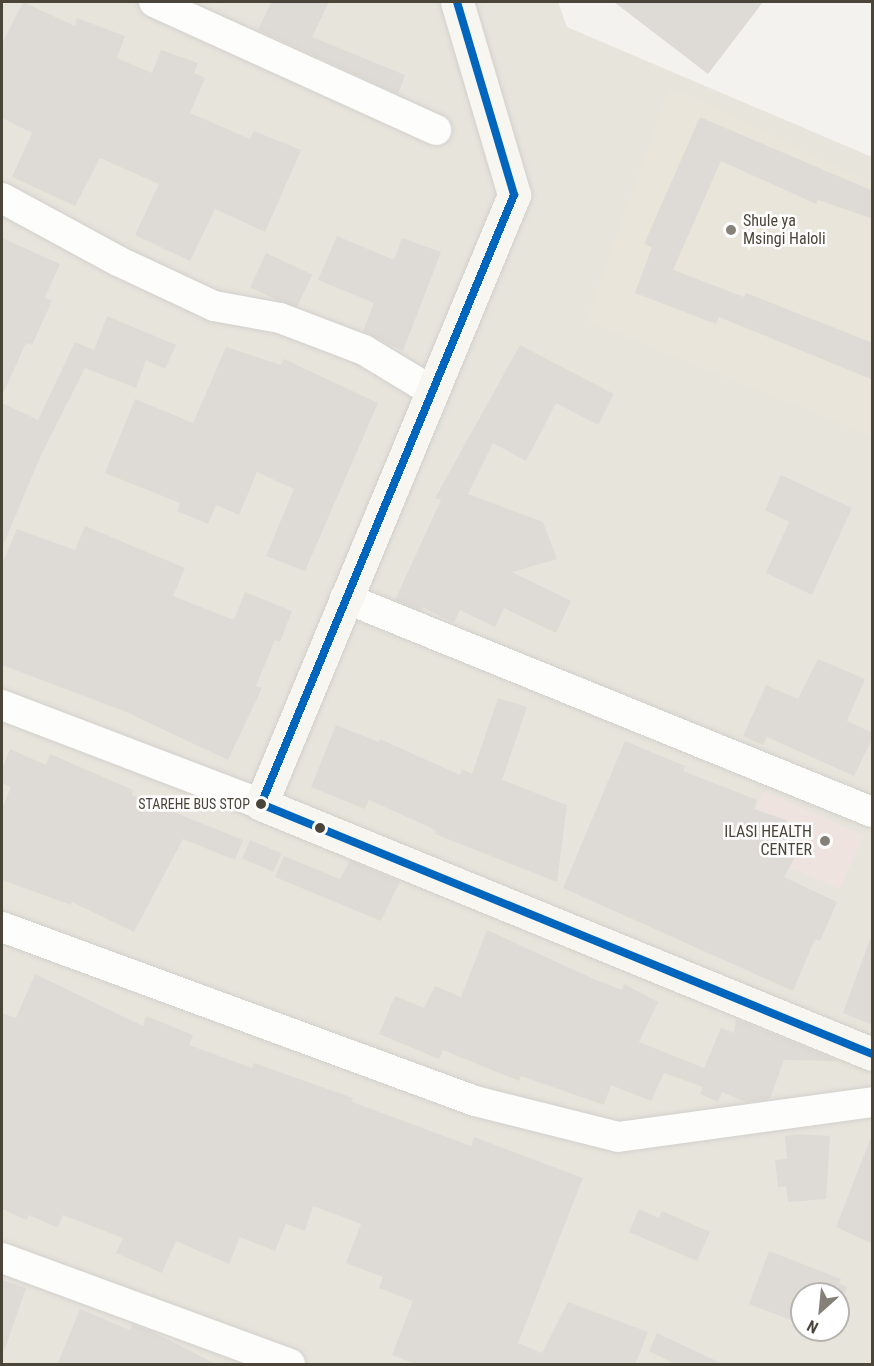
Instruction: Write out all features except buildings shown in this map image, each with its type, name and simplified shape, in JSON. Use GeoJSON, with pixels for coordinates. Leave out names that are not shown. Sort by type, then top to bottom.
{"type":"FeatureCollection","features":[{"type":"Feature","properties":{"kind":"street"},"geometry":{"type":"LineString","coordinates":[[154,2],[436,130]]}},
{"type":"Feature","properties":{"kind":"street"},"geometry":{"type":"LineString","coordinates":[[261,804],[514,195],[457,2]]}},
{"type":"Feature","properties":{"kind":"street"},"geometry":{"type":"LineString","coordinates":[[2,198],[118,261],[214,306],[280,318],[364,350],[432,391]]}},
{"type":"Feature","properties":{"kind":"street"},"geometry":{"type":"LineString","coordinates":[[345,598],[873,812]]}},
{"type":"Feature","properties":{"kind":"street"},"geometry":{"type":"LineString","coordinates":[[2,705],[261,804],[873,1054]]}},
{"type":"Feature","properties":{"kind":"street"},"geometry":{"type":"LineString","coordinates":[[2,927],[475,1101],[618,1137],[873,1102]]}},
{"type":"Feature","properties":{"kind":"street"},"geometry":{"type":"LineString","coordinates":[[2,1258],[290,1365]]}},
{"type":"Feature","properties":{"kind":"shaded area"},"geometry":{"type":"Polygon","coordinates":[[[2,2],[558,2],[567,27],[872,157],[872,1364],[2,1364],[2,2]]]}},
{"type":"Feature","properties":{"kind":"shaded area"},"geometry":{"type":"Polygon","coordinates":[[[670,87],[872,183],[872,436],[586,321],[670,87]]]}},
{"type":"Feature","properties":{"kind":"shaded area","name":"ILASI HEALTH CENTER"},"geometry":{"type":"Polygon","coordinates":[[[764,791],[864,835],[840,889],[740,845],[764,791]]]}},
{"type":"Feature","properties":{"kind":"transit line"},"geometry":{"type":"LineString","coordinates":[[457,2],[514,195],[261,804],[872,1054]]}},
{"type":"Feature","properties":{"kind":"place","name":"Shule ya Msingi Haloli"},"geometry":{"type":"Point","coordinates":[731,230]}},
{"type":"Feature","properties":{"kind":"place","name":"STAREHE BUS STOP"},"geometry":{"type":"Point","coordinates":[261,804]}},
{"type":"Feature","properties":{"kind":"place","name":"ILASI HEALTH CENTER"},"geometry":{"type":"Point","coordinates":[825,841]}}]}
